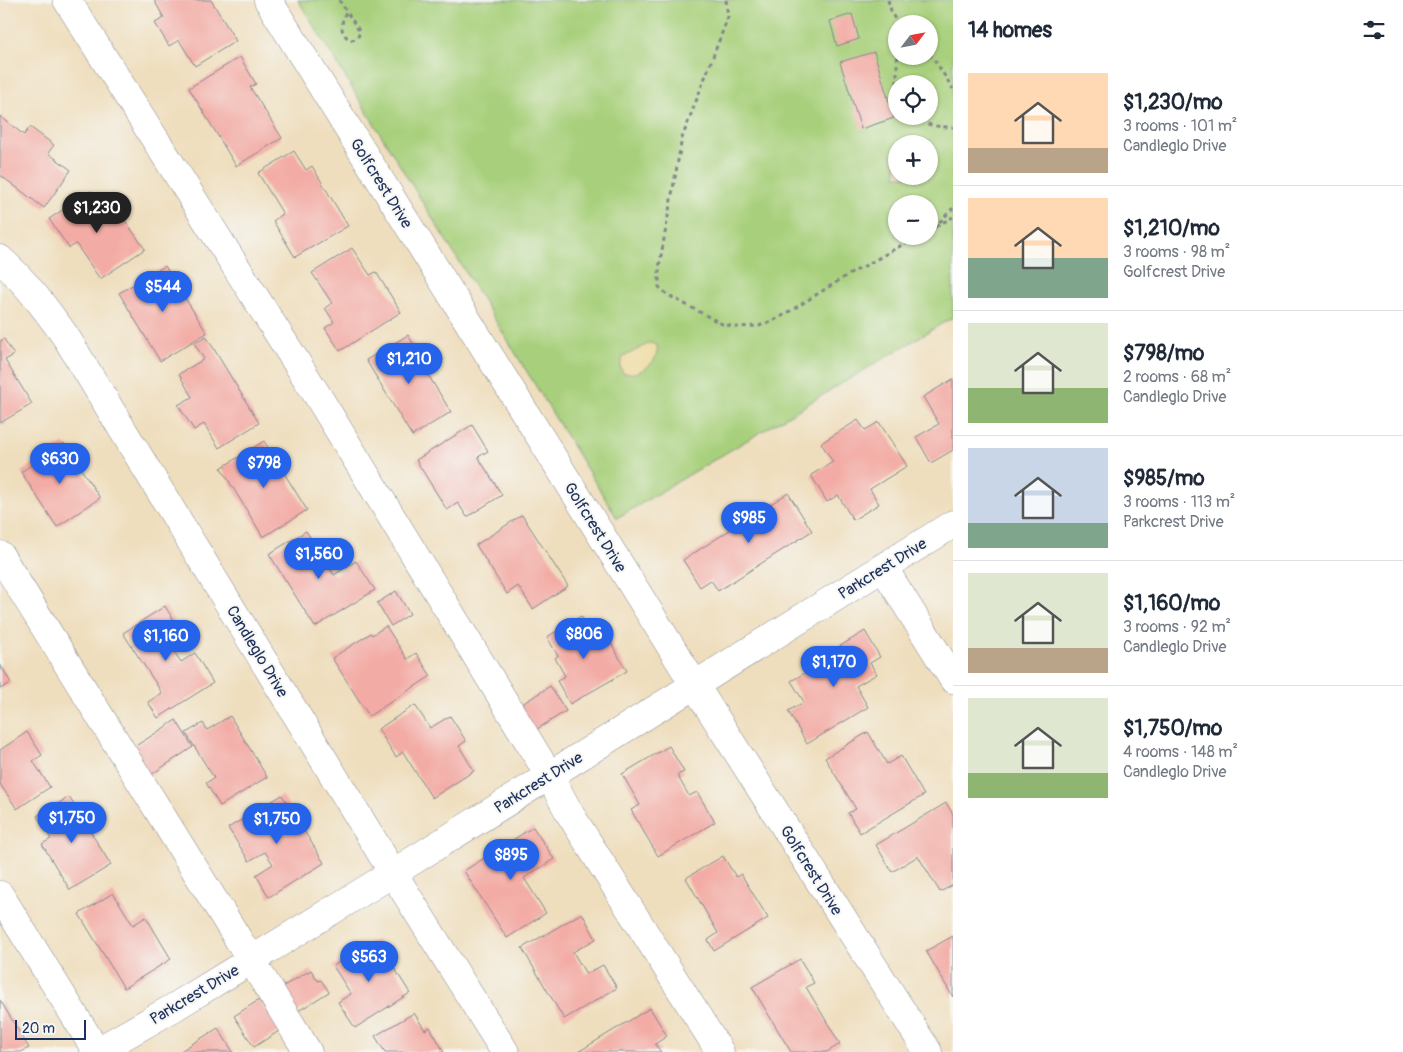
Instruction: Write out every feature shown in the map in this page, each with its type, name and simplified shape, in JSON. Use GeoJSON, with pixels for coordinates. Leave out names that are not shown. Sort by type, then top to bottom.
{"type":"FeatureCollection","features":[{"type":"Feature","properties":{"kind":"street"},"geometry":{"type":"LineString","coordinates":[[66,0],[318,398],[549,775],[570,814],[720,1052]]}},
{"type":"Feature","properties":{"kind":"street","name":"Golfcrest Drive"},"geometry":{"type":"LineString","coordinates":[[268,0],[694,684],[928,1052]]}},
{"type":"Feature","properties":{"kind":"street","name":"Candleglo Drive"},"geometry":{"type":"LineString","coordinates":[[0,259],[18,275],[35,295],[66,337],[504,1052]]}},
{"type":"Feature","properties":{"kind":"street","name":"Parkcrest Drive"},"geometry":{"type":"LineString","coordinates":[[97,1052],[252,960],[953,524]]}},
{"type":"Feature","properties":{"kind":"street"},"geometry":{"type":"LineString","coordinates":[[0,555],[308,1052]]}},
{"type":"Feature","properties":{"kind":"street"},"geometry":{"type":"LineString","coordinates":[[883,567],[953,679]]}},
{"type":"Feature","properties":{"kind":"street"},"geometry":{"type":"LineString","coordinates":[[0,895],[97,1052]]}},
{"type":"Feature","properties":{"kind":"path"},"geometry":{"type":"LineString","coordinates":[[339,0],[347,10],[360,32],[357,39],[351,40],[345,37],[341,30],[342,20],[347,10]]}},
{"type":"Feature","properties":{"kind":"path"},"geometry":{"type":"LineString","coordinates":[[726,0],[728,16],[682,138],[659,267],[659,288],[668,295],[722,324],[736,327],[759,326],[779,318],[843,278],[902,245]]}},
{"type":"Feature","properties":{"kind":"path"},"geometry":{"type":"LineString","coordinates":[[888,0],[893,15]]}},
{"type":"Feature","properties":{"kind":"path"},"geometry":{"type":"LineString","coordinates":[[938,65],[953,89]]}},
{"type":"Feature","properties":{"kind":"path"},"geometry":{"type":"LineString","coordinates":[[930,125],[935,127],[953,127]]}},
{"type":"Feature","properties":{"kind":"path"},"geometry":{"type":"LineString","coordinates":[[938,224],[953,208]]}},
{"type":"Feature","properties":{"kind":"path"},"geometry":{"type":"LineString","coordinates":[[938,226],[953,217]]}},
{"type":"Feature","properties":{"kind":"green space"},"geometry":{"type":"Polygon","coordinates":[[[298,0],[953,0],[953,317],[617,518],[298,0]]]}},
{"type":"Feature","properties":{"kind":"sand"},"geometry":{"type":"Polygon","coordinates":[[[650,343],[657,345],[657,351],[652,363],[642,370],[623,373],[620,367],[623,357],[650,343]]]}},
{"type":"Feature","properties":{"kind":"building"},"geometry":{"type":"Polygon","coordinates":[[[154,0],[211,0],[236,41],[195,66],[179,40],[169,46],[155,23],[164,18],[154,0]]]}},
{"type":"Feature","properties":{"kind":"building"},"geometry":{"type":"Polygon","coordinates":[[[852,14],[859,39],[837,46],[830,21],[852,14]]]}},
{"type":"Feature","properties":{"kind":"building"},"geometry":{"type":"Polygon","coordinates":[[[874,52],[888,98],[888,120],[861,129],[840,62],[874,52]]]}},
{"type":"Feature","properties":{"kind":"building"},"geometry":{"type":"Polygon","coordinates":[[[240,57],[256,84],[250,87],[282,138],[236,166],[189,88],[240,57]]]}},
{"type":"Feature","properties":{"kind":"building"},"geometry":{"type":"Polygon","coordinates":[[[0,116],[24,135],[30,127],[54,145],[48,153],[71,170],[44,208],[0,175],[0,116]]]}},
{"type":"Feature","properties":{"kind":"building"},"geometry":{"type":"Polygon","coordinates":[[[294,151],[306,170],[312,166],[348,226],[295,257],[273,221],[283,214],[258,173],[294,151]]]}},
{"type":"Feature","properties":{"kind":"building"},"geometry":{"type":"Polygon","coordinates":[[[91,191],[107,216],[117,209],[145,249],[100,279],[76,244],[69,248],[49,219],[91,191]]]}},
{"type":"Feature","properties":{"kind":"building"},"geometry":{"type":"Polygon","coordinates":[[[352,248],[370,275],[376,272],[401,312],[340,351],[325,328],[334,322],[325,308],[332,303],[312,273],[352,248]]]}},
{"type":"Feature","properties":{"kind":"building"},"geometry":{"type":"Polygon","coordinates":[[[165,266],[207,333],[160,361],[119,293],[165,266]]]}},
{"type":"Feature","properties":{"kind":"building"},"geometry":{"type":"Polygon","coordinates":[[[408,335],[430,372],[427,373],[451,412],[412,436],[366,360],[408,335]]]}},
{"type":"Feature","properties":{"kind":"building"},"geometry":{"type":"Polygon","coordinates":[[[206,336],[259,423],[219,448],[204,424],[194,430],[178,405],[192,397],[179,374],[204,359],[194,343],[206,336]]]}},
{"type":"Feature","properties":{"kind":"building"},"geometry":{"type":"Polygon","coordinates":[[[4,339],[14,355],[5,360],[32,404],[0,423],[0,341],[4,339]]]}},
{"type":"Feature","properties":{"kind":"building"},"geometry":{"type":"Polygon","coordinates":[[[953,379],[953,450],[931,463],[916,437],[939,424],[923,397],[953,379]]]}},
{"type":"Feature","properties":{"kind":"building"},"geometry":{"type":"Polygon","coordinates":[[[858,420],[865,430],[879,422],[907,466],[870,489],[879,504],[853,520],[838,495],[827,502],[811,475],[833,462],[821,443],[858,420]]]}},
{"type":"Feature","properties":{"kind":"building"},"geometry":{"type":"Polygon","coordinates":[[[472,425],[488,451],[478,457],[502,495],[467,517],[458,503],[447,510],[416,460],[472,425]]]}},
{"type":"Feature","properties":{"kind":"building"},"geometry":{"type":"Polygon","coordinates":[[[264,441],[307,510],[263,537],[221,468],[264,441]]]}},
{"type":"Feature","properties":{"kind":"building"},"geometry":{"type":"Polygon","coordinates":[[[64,443],[100,498],[57,527],[21,472],[64,443]]]}},
{"type":"Feature","properties":{"kind":"building"},"geometry":{"type":"Polygon","coordinates":[[[788,493],[812,531],[718,591],[711,580],[700,587],[683,560],[788,493]]]}},
{"type":"Feature","properties":{"kind":"building"},"geometry":{"type":"Polygon","coordinates":[[[522,515],[568,586],[533,609],[518,586],[507,594],[476,545],[522,515]]]}},
{"type":"Feature","properties":{"kind":"building"},"geometry":{"type":"Polygon","coordinates":[[[306,531],[334,575],[356,561],[375,590],[315,627],[269,554],[306,531]]]}},
{"type":"Feature","properties":{"kind":"building"},"geometry":{"type":"Polygon","coordinates":[[[396,591],[410,614],[391,626],[377,603],[396,591]]]}},
{"type":"Feature","properties":{"kind":"building"},"geometry":{"type":"Polygon","coordinates":[[[165,606],[181,632],[167,641],[181,662],[195,653],[213,683],[158,718],[148,702],[162,693],[123,633],[165,606]]]}},
{"type":"Feature","properties":{"kind":"building"},"geometry":{"type":"Polygon","coordinates":[[[581,616],[599,646],[609,640],[627,671],[570,704],[557,681],[565,676],[555,658],[558,656],[547,637],[581,616]]]}},
{"type":"Feature","properties":{"kind":"building"},"geometry":{"type":"Polygon","coordinates":[[[386,626],[407,659],[416,653],[431,676],[369,716],[332,658],[371,633],[372,635],[386,626]]]}},
{"type":"Feature","properties":{"kind":"building"},"geometry":{"type":"Polygon","coordinates":[[[865,631],[880,657],[870,663],[877,674],[856,686],[868,707],[807,744],[788,711],[804,702],[791,681],[829,659],[827,654],[865,631]]]}},
{"type":"Feature","properties":{"kind":"building"},"geometry":{"type":"Polygon","coordinates":[[[0,664],[11,683],[0,689],[0,664]]]}},
{"type":"Feature","properties":{"kind":"building"},"geometry":{"type":"Polygon","coordinates":[[[550,686],[566,711],[534,731],[519,706],[550,686]]]}},
{"type":"Feature","properties":{"kind":"building"},"geometry":{"type":"Polygon","coordinates":[[[415,705],[430,728],[450,716],[466,741],[459,746],[474,771],[432,798],[403,752],[396,757],[378,729],[415,705]]]}},
{"type":"Feature","properties":{"kind":"building"},"geometry":{"type":"Polygon","coordinates":[[[230,716],[267,777],[220,806],[206,783],[214,778],[186,733],[203,723],[207,730],[230,716]]]}},
{"type":"Feature","properties":{"kind":"building"},"geometry":{"type":"Polygon","coordinates":[[[176,720],[193,747],[149,776],[131,749],[176,720]]]}},
{"type":"Feature","properties":{"kind":"building"},"geometry":{"type":"Polygon","coordinates":[[[27,732],[42,755],[33,761],[50,787],[17,809],[0,784],[0,750],[27,732]]]}},
{"type":"Feature","properties":{"kind":"building"},"geometry":{"type":"Polygon","coordinates":[[[868,732],[887,764],[901,756],[924,795],[860,833],[848,813],[856,809],[825,758],[868,732]]]}},
{"type":"Feature","properties":{"kind":"building"},"geometry":{"type":"Polygon","coordinates":[[[669,746],[684,772],[677,775],[689,796],[697,792],[715,822],[658,856],[631,810],[640,805],[622,774],[669,746]]]}},
{"type":"Feature","properties":{"kind":"building"},"geometry":{"type":"Polygon","coordinates":[[[282,795],[324,863],[269,897],[256,875],[273,864],[265,852],[249,861],[228,828],[282,795]]]}},
{"type":"Feature","properties":{"kind":"building"},"geometry":{"type":"Polygon","coordinates":[[[69,797],[111,865],[70,890],[42,844],[51,839],[37,816],[69,797]]]}},
{"type":"Feature","properties":{"kind":"building"},"geometry":{"type":"Polygon","coordinates":[[[946,803],[953,814],[953,885],[940,892],[918,856],[892,872],[876,845],[946,803]]]}},
{"type":"Feature","properties":{"kind":"building"},"geometry":{"type":"Polygon","coordinates":[[[533,827],[554,859],[524,878],[546,913],[507,938],[464,871],[533,827]]]}},
{"type":"Feature","properties":{"kind":"building"},"geometry":{"type":"Polygon","coordinates":[[[723,856],[736,877],[741,874],[768,918],[714,951],[708,940],[718,933],[686,878],[723,856]]]}},
{"type":"Feature","properties":{"kind":"building"},"geometry":{"type":"Polygon","coordinates":[[[113,893],[133,925],[146,917],[171,959],[124,988],[79,914],[113,893]]]}},
{"type":"Feature","properties":{"kind":"building"},"geometry":{"type":"Polygon","coordinates":[[[582,913],[596,939],[573,952],[586,974],[603,965],[617,988],[564,1019],[522,948],[582,913]]]}},
{"type":"Feature","properties":{"kind":"building"},"geometry":{"type":"Polygon","coordinates":[[[953,936],[953,997],[926,951],[953,936]]]}},
{"type":"Feature","properties":{"kind":"building"},"geometry":{"type":"Polygon","coordinates":[[[376,939],[410,993],[355,1028],[338,1002],[351,994],[333,966],[376,939]]]}},
{"type":"Feature","properties":{"kind":"building"},"geometry":{"type":"Polygon","coordinates":[[[800,959],[814,983],[806,987],[840,1044],[827,1052],[791,1052],[752,987],[800,959]]]}},
{"type":"Feature","properties":{"kind":"building"},"geometry":{"type":"Polygon","coordinates":[[[311,970],[318,981],[321,980],[329,992],[295,1013],[280,988],[311,970]]]}},
{"type":"Feature","properties":{"kind":"building"},"geometry":{"type":"Polygon","coordinates":[[[0,1000],[29,1048],[21,1052],[0,1052],[0,1000]]]}},
{"type":"Feature","properties":{"kind":"building"},"geometry":{"type":"Polygon","coordinates":[[[259,1000],[279,1031],[254,1047],[234,1016],[259,1000]]]}},
{"type":"Feature","properties":{"kind":"building"},"geometry":{"type":"Polygon","coordinates":[[[650,1008],[667,1036],[655,1044],[661,1052],[578,1052],[650,1008]]]}},
{"type":"Feature","properties":{"kind":"building"},"geometry":{"type":"Polygon","coordinates":[[[414,1013],[425,1030],[430,1027],[444,1052],[385,1052],[375,1036],[414,1013]]]}},
{"type":"Feature","properties":{"kind":"building"},"geometry":{"type":"Polygon","coordinates":[[[218,1028],[233,1052],[179,1052],[218,1028]]]}}]}
